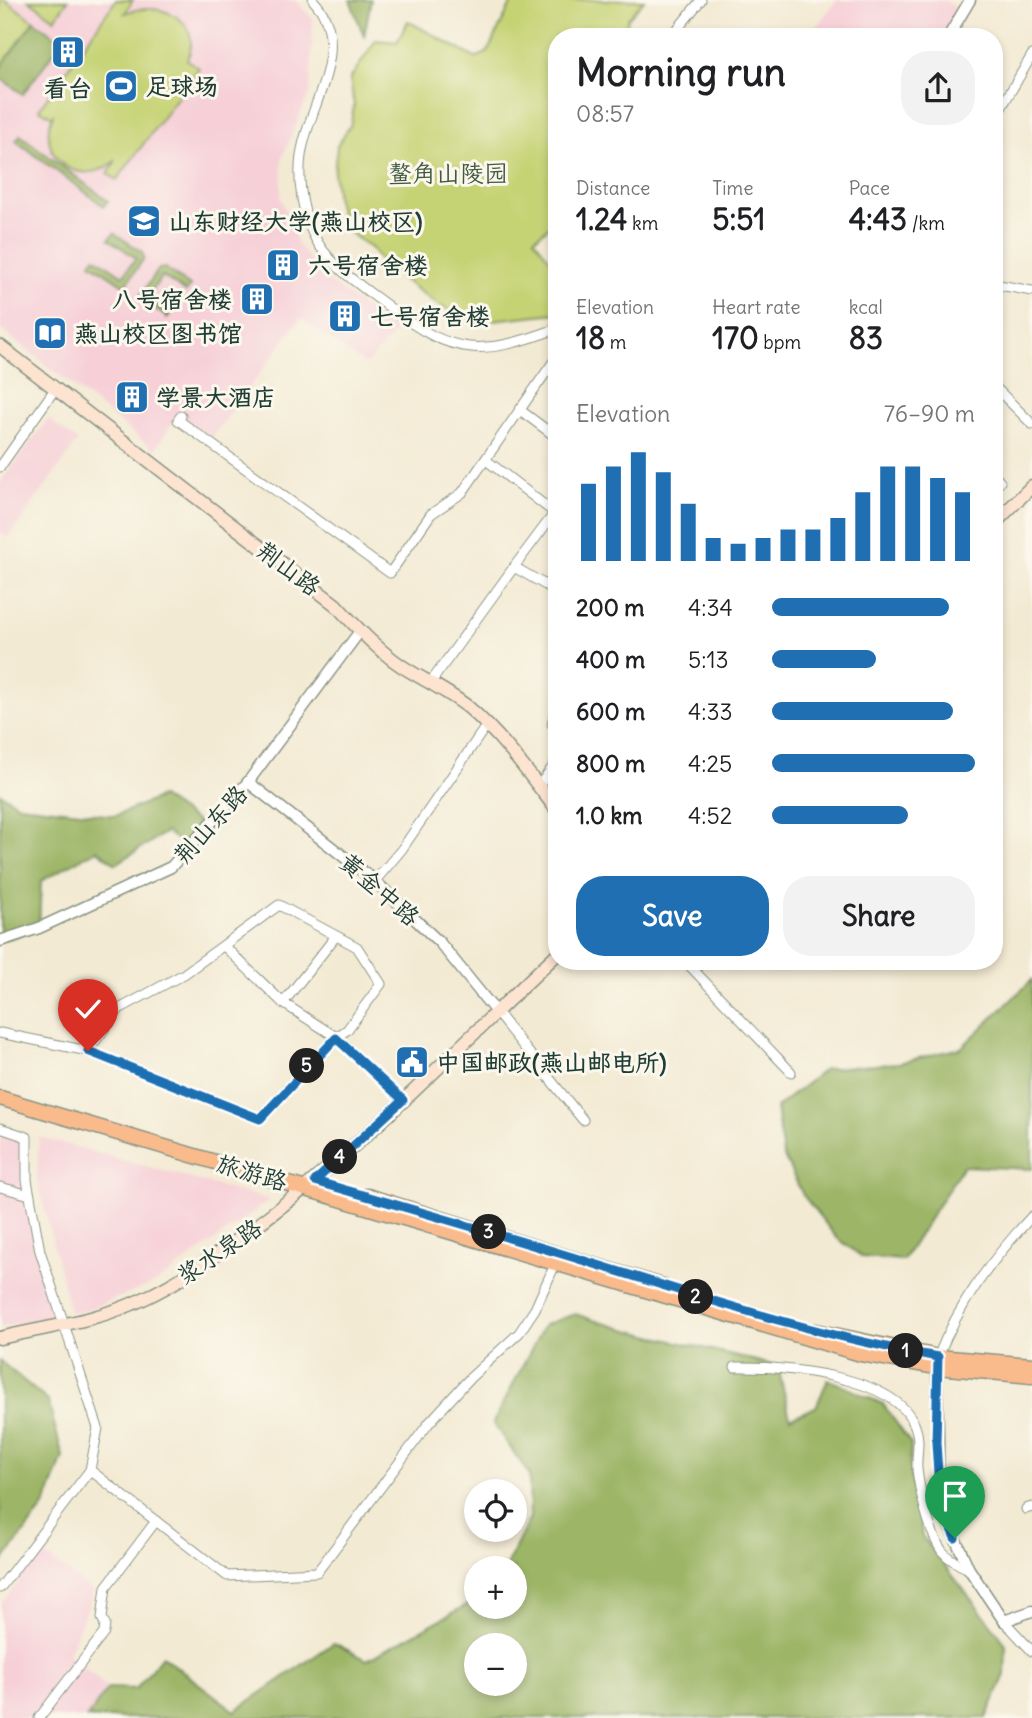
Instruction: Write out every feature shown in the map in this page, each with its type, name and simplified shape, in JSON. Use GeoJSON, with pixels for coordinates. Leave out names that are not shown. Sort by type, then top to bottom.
{"type":"FeatureCollection","features":[{"type":"Feature","properties":{"kind":"main road","name":"荆山路"},"geometry":{"type":"LineString","coordinates":[[0,346],[336,605],[360,631],[412,673],[448,692],[497,735],[548,798]]}},
{"type":"Feature","properties":{"kind":"main road"},"geometry":{"type":"LineString","coordinates":[[1003,515],[1032,486]]}},
{"type":"Feature","properties":{"kind":"main road","name":"浆水泉路"},"geometry":{"type":"LineString","coordinates":[[0,1338],[64,1327],[101,1317],[144,1299],[192,1273],[309,1184],[403,1100],[548,963]]}},
{"type":"Feature","properties":{"kind":"main road","name":"旅游路"},"geometry":{"type":"LineString","coordinates":[[0,1088],[558,1258],[861,1354],[1032,1376]]}},
{"type":"Feature","properties":{"kind":"main road","name":"旅游路"},"geometry":{"type":"LineString","coordinates":[[0,1098],[309,1184]]}},
{"type":"Feature","properties":{"kind":"main road","name":"旅游路"},"geometry":{"type":"LineString","coordinates":[[937,1362],[1032,1365]]}},
{"type":"Feature","properties":{"kind":"street"},"geometry":{"type":"LineString","coordinates":[[313,0],[328,27],[330,51],[324,90],[303,142],[300,198],[313,236],[339,268],[411,324],[440,341],[471,349],[513,345],[548,332]]}},
{"type":"Feature","properties":{"kind":"street"},"geometry":{"type":"LineString","coordinates":[[678,28],[701,0]]}},
{"type":"Feature","properties":{"kind":"street"},"geometry":{"type":"LineString","coordinates":[[952,28],[965,2]]}},
{"type":"Feature","properties":{"kind":"street"},"geometry":{"type":"LineString","coordinates":[[1003,105],[1032,55]]}},
{"type":"Feature","properties":{"kind":"street"},"geometry":{"type":"LineString","coordinates":[[1003,286],[1032,291]]}},
{"type":"Feature","properties":{"kind":"street"},"geometry":{"type":"LineString","coordinates":[[181,416],[178,420],[390,573],[431,514],[462,493],[548,372]]}},
{"type":"Feature","properties":{"kind":"street"},"geometry":{"type":"LineString","coordinates":[[0,467],[55,389]]}},
{"type":"Feature","properties":{"kind":"street"},"geometry":{"type":"LineString","coordinates":[[1003,395],[1032,424]]}},
{"type":"Feature","properties":{"kind":"street"},"geometry":{"type":"LineString","coordinates":[[520,410],[548,431]]}},
{"type":"Feature","properties":{"kind":"street"},"geometry":{"type":"LineString","coordinates":[[486,460],[548,507]]}},
{"type":"Feature","properties":{"kind":"street"},"geometry":{"type":"LineString","coordinates":[[431,682],[548,523]]}},
{"type":"Feature","properties":{"kind":"street"},"geometry":{"type":"LineString","coordinates":[[514,567],[548,586]]}},
{"type":"Feature","properties":{"kind":"street","name":"荆山东路"},"geometry":{"type":"LineString","coordinates":[[0,941],[39,928],[171,867],[248,782],[360,631]]}},
{"type":"Feature","properties":{"kind":"street"},"geometry":{"type":"LineString","coordinates":[[375,881],[402,849],[486,726]]}},
{"type":"Feature","properties":{"kind":"street"},"geometry":{"type":"LineString","coordinates":[[539,786],[548,773]]}},
{"type":"Feature","properties":{"kind":"street","name":"黄金中路"},"geometry":{"type":"LineString","coordinates":[[248,782],[375,881],[440,943],[496,1012]]}},
{"type":"Feature","properties":{"kind":"street"},"geometry":{"type":"LineString","coordinates":[[0,1033],[88,1051],[260,1119],[336,1038],[347,1030],[381,984],[357,947],[279,905],[184,974],[119,1009],[88,1051]]}},
{"type":"Feature","properties":{"kind":"street"},"geometry":{"type":"LineString","coordinates":[[283,1003],[336,936]]}},
{"type":"Feature","properties":{"kind":"street"},"geometry":{"type":"LineString","coordinates":[[224,946],[283,1003],[336,1038],[403,1100]]}},
{"type":"Feature","properties":{"kind":"street"},"geometry":{"type":"LineString","coordinates":[[694,970],[791,1072]]}},
{"type":"Feature","properties":{"kind":"street"},"geometry":{"type":"LineString","coordinates":[[496,1012],[583,1120]]}},
{"type":"Feature","properties":{"kind":"street"},"geometry":{"type":"LineString","coordinates":[[0,1128],[27,1137],[30,1195],[40,1251],[98,1428],[90,1470],[0,1588]]}},
{"type":"Feature","properties":{"kind":"street"},"geometry":{"type":"LineString","coordinates":[[0,1187],[30,1195]]}},
{"type":"Feature","properties":{"kind":"street"},"geometry":{"type":"LineString","coordinates":[[1032,1216],[1007,1242],[965,1301],[952,1322],[937,1362],[940,1502],[969,1569],[1004,1621],[1032,1651]]}},
{"type":"Feature","properties":{"kind":"street"},"geometry":{"type":"LineString","coordinates":[[90,1470],[227,1576],[317,1572],[429,1423],[470,1378],[520,1333],[558,1258]]}},
{"type":"Feature","properties":{"kind":"street"},"geometry":{"type":"LineString","coordinates":[[735,1367],[757,1366],[844,1380],[884,1393],[896,1402],[915,1426],[919,1446],[917,1468],[934,1534],[942,1551],[969,1569]]}},
{"type":"Feature","properties":{"kind":"street"},"geometry":{"type":"LineString","coordinates":[[39,1718],[104,1633],[106,1624],[102,1618],[106,1587],[156,1521]]}},
{"type":"Feature","properties":{"kind":"street"},"geometry":{"type":"LineString","coordinates":[[1004,1621],[1032,1611]]}},
{"type":"Feature","properties":{"kind":"shaded area","name":"山东财经大学(燕山校区)"},"geometry":{"type":"Polygon","coordinates":[[[0,0],[295,0],[313,19],[310,92],[282,158],[281,197],[297,244],[327,280],[396,331],[366,365],[301,318],[212,438],[178,414],[155,450],[0,329],[0,0]]]}},
{"type":"Feature","properties":{"kind":"shaded area"},"geometry":{"type":"Polygon","coordinates":[[[837,0],[944,0],[956,8],[945,28],[815,28],[837,0]]]}},
{"type":"Feature","properties":{"kind":"shaded area"},"geometry":{"type":"Polygon","coordinates":[[[48,419],[78,441],[8,538],[0,532],[0,483],[48,419]]]}},
{"type":"Feature","properties":{"kind":"shaded area"},"geometry":{"type":"Polygon","coordinates":[[[0,1133],[23,1140],[22,1188],[54,1320],[0,1327],[0,1133]]]}},
{"type":"Feature","properties":{"kind":"shaded area"},"geometry":{"type":"Polygon","coordinates":[[[39,1137],[270,1200],[156,1283],[81,1312],[70,1312],[37,1178],[39,1137]]]}},
{"type":"Feature","properties":{"kind":"shaded area"},"geometry":{"type":"Polygon","coordinates":[[[41,1552],[94,1592],[68,1654],[108,1688],[87,1718],[0,1718],[0,1605],[41,1552]]]}},
{"type":"Feature","properties":{"kind":"green space"},"geometry":{"type":"Polygon","coordinates":[[[0,0],[5,0],[34,21],[0,68],[0,0]]]}},
{"type":"Feature","properties":{"kind":"green space"},"geometry":{"type":"Polygon","coordinates":[[[29,0],[68,0],[55,19],[29,0]]]}},
{"type":"Feature","properties":{"kind":"green space"},"geometry":{"type":"Polygon","coordinates":[[[116,0],[133,0],[125,13],[152,9],[176,16],[190,34],[191,46],[187,60],[199,68],[117,180],[108,174],[116,160],[102,169],[89,172],[76,171],[64,165],[55,156],[50,144],[49,130],[53,115],[39,109],[116,0]]]}},
{"type":"Feature","properties":{"kind":"green space"},"geometry":{"type":"Polygon","coordinates":[[[350,0],[371,0],[364,36],[350,0]]]}},
{"type":"Feature","properties":{"kind":"green space","name":"鳌角山陵园"},"geometry":{"type":"Polygon","coordinates":[[[513,0],[644,0],[628,18],[626,28],[548,28],[548,228],[534,239],[548,257],[548,314],[474,322],[438,305],[385,266],[371,248],[346,230],[337,201],[334,174],[337,146],[351,124],[354,105],[350,79],[376,40],[397,42],[408,21],[475,58],[487,53],[513,0]]]}},
{"type":"Feature","properties":{"kind":"green space"},"geometry":{"type":"Polygon","coordinates":[[[34,21],[62,41],[23,94],[0,78],[0,68],[34,21]]]}},
{"type":"Feature","properties":{"kind":"green space"},"geometry":{"type":"Polygon","coordinates":[[[20,135],[108,201],[104,206],[16,141],[20,135]]]}},
{"type":"Feature","properties":{"kind":"green space"},"geometry":{"type":"Polygon","coordinates":[[[114,233],[142,252],[144,258],[125,286],[91,263],[95,257],[123,276],[136,258],[109,239],[114,233]]]}},
{"type":"Feature","properties":{"kind":"green space"},"geometry":{"type":"Polygon","coordinates":[[[165,268],[190,286],[186,292],[162,276],[147,298],[170,315],[167,318],[140,296],[159,269],[165,268]]]}},
{"type":"Feature","properties":{"kind":"green space"},"geometry":{"type":"Polygon","coordinates":[[[0,793],[19,805],[115,816],[161,797],[202,825],[186,846],[166,832],[116,864],[97,850],[41,881],[39,928],[0,941],[0,793]]]}},
{"type":"Feature","properties":{"kind":"green space"},"geometry":{"type":"Polygon","coordinates":[[[1032,980],[1032,1169],[963,1166],[903,1260],[862,1257],[836,1237],[803,1195],[783,1155],[776,1108],[825,1069],[898,1063],[961,1048],[1032,980]]]}},
{"type":"Feature","properties":{"kind":"green space"},"geometry":{"type":"Polygon","coordinates":[[[575,1314],[778,1367],[790,1418],[816,1407],[828,1379],[883,1404],[911,1444],[910,1475],[919,1506],[922,1536],[1006,1644],[1005,1675],[986,1718],[87,1718],[108,1688],[136,1689],[162,1656],[235,1711],[334,1643],[367,1660],[464,1607],[464,1619],[527,1619],[527,1556],[511,1556],[518,1542],[527,1542],[527,1524],[530,1518],[529,1474],[493,1423],[544,1325],[575,1314]]]}},
{"type":"Feature","properties":{"kind":"green space"},"geometry":{"type":"Polygon","coordinates":[[[0,1361],[48,1401],[63,1457],[45,1505],[0,1565],[0,1361]]]}},
{"type":"Feature","properties":{"kind":"place","name":"看台"},"geometry":{"type":"Point","coordinates":[68,52]}},
{"type":"Feature","properties":{"kind":"place","name":"足球场"},"geometry":{"type":"Point","coordinates":[121,86]}},
{"type":"Feature","properties":{"kind":"place","name":"山东财经大学(燕山校区)"},"geometry":{"type":"Point","coordinates":[144,221]}},
{"type":"Feature","properties":{"kind":"place","name":"六号宿舍楼"},"geometry":{"type":"Point","coordinates":[283,265]}},
{"type":"Feature","properties":{"kind":"place","name":"八号宿舍楼"},"geometry":{"type":"Point","coordinates":[257,299]}},
{"type":"Feature","properties":{"kind":"place","name":"七号宿舍楼"},"geometry":{"type":"Point","coordinates":[345,316]}},
{"type":"Feature","properties":{"kind":"place","name":"燕山校区图书馆"},"geometry":{"type":"Point","coordinates":[50,333]}},
{"type":"Feature","properties":{"kind":"place","name":"学景大酒店"},"geometry":{"type":"Point","coordinates":[132,397]}},
{"type":"Feature","properties":{"kind":"place","name":"中国邮政(燕山邮电所)"},"geometry":{"type":"Point","coordinates":[412,1062]}},
{"type":"Feature","properties":{"kind":"route"},"geometry":{"type":"LineString","coordinates":[[88,1051],[260,1119],[294,1079],[336,1038],[403,1100],[315,1181],[560,1253],[762,1318],[874,1346],[938,1357],[936,1443],[940,1502],[955,1538]]}}]}
